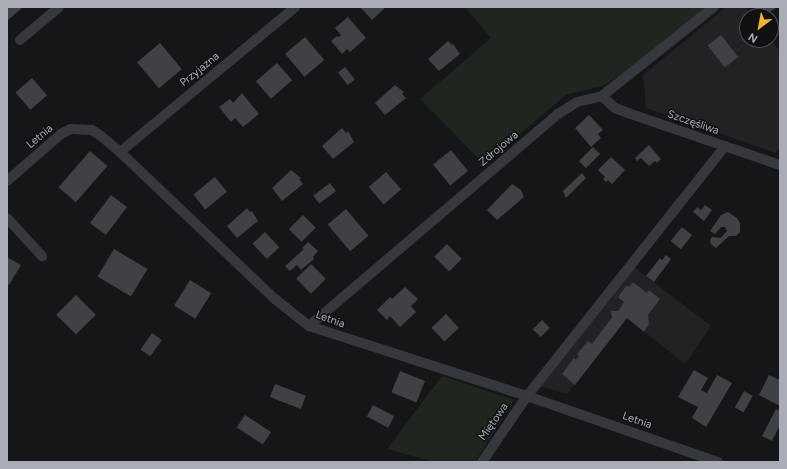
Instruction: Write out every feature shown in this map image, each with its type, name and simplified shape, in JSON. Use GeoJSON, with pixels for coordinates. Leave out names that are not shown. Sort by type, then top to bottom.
{"type":"FeatureCollection","features":[{"type":"Feature","properties":{"kind":"street"},"geometry":{"type":"LineString","coordinates":[[20,40],[59,7]]}},
{"type":"Feature","properties":{"kind":"street","name":"Przyjazna"},"geometry":{"type":"LineString","coordinates":[[120,152],[295,7]]}},
{"type":"Feature","properties":{"kind":"street","name":"Zdrojowa"},"geometry":{"type":"LineString","coordinates":[[309,326],[558,114],[577,102],[602,96],[714,7]]}},
{"type":"Feature","properties":{"kind":"street","name":"Szczęśliwa"},"geometry":{"type":"LineString","coordinates":[[602,96],[615,108],[780,165]]}},
{"type":"Feature","properties":{"kind":"street","name":"Letnia"},"geometry":{"type":"LineString","coordinates":[[7,181],[61,134],[71,129],[92,130],[120,152],[275,299],[309,326],[527,396],[718,462]]}},
{"type":"Feature","properties":{"kind":"street","name":"Miętowa"},"geometry":{"type":"LineString","coordinates":[[482,462],[527,396],[724,146]]}},
{"type":"Feature","properties":{"kind":"street"},"geometry":{"type":"LineString","coordinates":[[7,218],[42,256]]}},
{"type":"Feature","properties":{"kind":"shaded area"},"geometry":{"type":"Polygon","coordinates":[[[465,7],[707,7],[647,56],[605,85],[566,95],[484,164],[420,99],[491,38],[465,7]]]}},
{"type":"Feature","properties":{"kind":"shaded area"},"geometry":{"type":"Polygon","coordinates":[[[726,7],[745,7],[746,8],[739,8],[739,48],[778,48],[780,51],[780,147],[776,153],[646,108],[643,75],[726,7]]]}},
{"type":"Feature","properties":{"kind":"shaded area"},"geometry":{"type":"Polygon","coordinates":[[[634,267],[711,326],[685,364],[627,318],[567,394],[539,386],[634,267]]]}},
{"type":"Feature","properties":{"kind":"shaded area"},"geometry":{"type":"Polygon","coordinates":[[[442,376],[514,400],[475,462],[434,462],[387,449],[442,376]]]}},
{"type":"Feature","properties":{"kind":"building"},"geometry":{"type":"Polygon","coordinates":[[[7,7],[23,7],[8,20],[7,7]]]}},
{"type":"Feature","properties":{"kind":"building"},"geometry":{"type":"Polygon","coordinates":[[[360,7],[386,7],[372,20],[360,7]]]}},
{"type":"Feature","properties":{"kind":"building"},"geometry":{"type":"Polygon","coordinates":[[[754,7],[777,7],[776,8],[754,7]]]}},
{"type":"Feature","properties":{"kind":"building"},"geometry":{"type":"Polygon","coordinates":[[[348,17],[366,38],[350,52],[347,49],[342,54],[331,41],[337,36],[339,37],[341,35],[335,28],[348,17]]]}},
{"type":"Feature","properties":{"kind":"building"},"geometry":{"type":"Polygon","coordinates":[[[721,35],[738,57],[725,68],[708,45],[721,35]]]}},
{"type":"Feature","properties":{"kind":"building"},"geometry":{"type":"Polygon","coordinates":[[[305,37],[324,60],[304,77],[285,54],[305,37]]]}},
{"type":"Feature","properties":{"kind":"building"},"geometry":{"type":"Polygon","coordinates":[[[448,41],[452,45],[453,44],[460,54],[439,71],[428,59],[448,41]]]}},
{"type":"Feature","properties":{"kind":"building"},"geometry":{"type":"Polygon","coordinates":[[[160,43],[182,69],[159,88],[137,62],[160,43]]]}},
{"type":"Feature","properties":{"kind":"building"},"geometry":{"type":"Polygon","coordinates":[[[277,63],[292,80],[271,99],[256,81],[277,63]]]}},
{"type":"Feature","properties":{"kind":"building"},"geometry":{"type":"Polygon","coordinates":[[[345,67],[355,80],[348,85],[338,73],[345,67]]]}},
{"type":"Feature","properties":{"kind":"building"},"geometry":{"type":"Polygon","coordinates":[[[32,78],[47,95],[30,110],[15,92],[32,78]]]}},
{"type":"Feature","properties":{"kind":"building"},"geometry":{"type":"Polygon","coordinates":[[[395,85],[404,92],[402,94],[406,98],[385,115],[375,103],[395,85]]]}},
{"type":"Feature","properties":{"kind":"building"},"geometry":{"type":"Polygon","coordinates":[[[242,93],[259,114],[243,127],[235,118],[231,122],[219,107],[230,99],[233,103],[242,93]]]}},
{"type":"Feature","properties":{"kind":"building"},"geometry":{"type":"Polygon","coordinates":[[[589,115],[603,130],[598,134],[601,138],[591,147],[575,128],[589,115]]]}},
{"type":"Feature","properties":{"kind":"building"},"geometry":{"type":"Polygon","coordinates":[[[342,128],[346,133],[348,131],[354,142],[333,159],[322,146],[342,128]]]}},
{"type":"Feature","properties":{"kind":"building"},"geometry":{"type":"Polygon","coordinates":[[[649,145],[661,159],[657,163],[655,161],[649,166],[641,158],[637,161],[635,158],[649,145]]]}},
{"type":"Feature","properties":{"kind":"building"},"geometry":{"type":"Polygon","coordinates":[[[593,147],[600,154],[586,168],[579,161],[593,147]]]}},
{"type":"Feature","properties":{"kind":"building"},"geometry":{"type":"Polygon","coordinates":[[[451,150],[468,171],[450,185],[433,164],[451,150]]]}},
{"type":"Feature","properties":{"kind":"building"},"geometry":{"type":"Polygon","coordinates":[[[90,151],[107,166],[76,202],[59,187],[90,151]]]}},
{"type":"Feature","properties":{"kind":"building"},"geometry":{"type":"Polygon","coordinates":[[[611,157],[625,170],[612,184],[608,180],[606,182],[603,179],[605,177],[598,170],[611,157]]]}},
{"type":"Feature","properties":{"kind":"building"},"geometry":{"type":"Polygon","coordinates":[[[291,170],[301,178],[299,179],[303,184],[282,201],[272,188],[291,170]]]}},
{"type":"Feature","properties":{"kind":"building"},"geometry":{"type":"Polygon","coordinates":[[[386,172],[401,189],[384,204],[369,187],[386,172]]]}},
{"type":"Feature","properties":{"kind":"building"},"geometry":{"type":"Polygon","coordinates":[[[582,173],[586,178],[566,198],[563,191],[582,173]]]}},
{"type":"Feature","properties":{"kind":"building"},"geometry":{"type":"Polygon","coordinates":[[[215,177],[227,192],[205,209],[193,195],[215,177]]]}},
{"type":"Feature","properties":{"kind":"building"},"geometry":{"type":"Polygon","coordinates":[[[330,183],[336,191],[319,204],[313,196],[330,183]]]}},
{"type":"Feature","properties":{"kind":"building"},"geometry":{"type":"Polygon","coordinates":[[[512,184],[521,190],[524,197],[497,220],[487,210],[512,184]]]}},
{"type":"Feature","properties":{"kind":"building"},"geometry":{"type":"Polygon","coordinates":[[[111,195],[127,207],[106,235],[90,223],[111,195]]]}},
{"type":"Feature","properties":{"kind":"building"},"geometry":{"type":"Polygon","coordinates":[[[705,205],[712,210],[704,221],[693,212],[697,207],[701,210],[705,205]]]}},
{"type":"Feature","properties":{"kind":"building"},"geometry":{"type":"Polygon","coordinates":[[[247,208],[250,212],[252,211],[258,221],[237,238],[227,226],[247,208]]]}},
{"type":"Feature","properties":{"kind":"building"},"geometry":{"type":"Polygon","coordinates":[[[346,209],[368,236],[350,251],[328,224],[346,209]]]}},
{"type":"Feature","properties":{"kind":"building"},"geometry":{"type":"Polygon","coordinates":[[[728,212],[737,218],[740,223],[740,232],[736,236],[729,236],[716,248],[711,244],[710,240],[712,237],[721,238],[727,231],[725,227],[721,227],[715,234],[710,231],[721,215],[728,212]]]}},
{"type":"Feature","properties":{"kind":"building"},"geometry":{"type":"Polygon","coordinates":[[[303,215],[316,228],[302,242],[289,229],[303,215]]]}},
{"type":"Feature","properties":{"kind":"building"},"geometry":{"type":"Polygon","coordinates":[[[682,227],[692,235],[681,249],[671,241],[682,227]]]}},
{"type":"Feature","properties":{"kind":"building"},"geometry":{"type":"Polygon","coordinates":[[[265,232],[279,247],[267,259],[253,244],[265,232]]]}},
{"type":"Feature","properties":{"kind":"building"},"geometry":{"type":"Polygon","coordinates":[[[308,242],[318,251],[313,257],[314,259],[301,270],[297,265],[290,271],[285,266],[304,249],[302,248],[308,242]]]}},
{"type":"Feature","properties":{"kind":"building"},"geometry":{"type":"Polygon","coordinates":[[[447,244],[462,259],[449,272],[434,257],[447,244]]]}},
{"type":"Feature","properties":{"kind":"building"},"geometry":{"type":"Polygon","coordinates":[[[114,249],[147,269],[131,297],[98,276],[114,249]]]}},
{"type":"Feature","properties":{"kind":"building"},"geometry":{"type":"Polygon","coordinates":[[[666,255],[671,259],[654,282],[646,276],[660,258],[662,260],[666,255]]]}},
{"type":"Feature","properties":{"kind":"building"},"geometry":{"type":"Polygon","coordinates":[[[7,257],[21,265],[9,285],[7,284],[7,257]]]}},
{"type":"Feature","properties":{"kind":"building"},"geometry":{"type":"Polygon","coordinates":[[[311,264],[326,279],[311,294],[296,279],[311,264]]]}},
{"type":"Feature","properties":{"kind":"building"},"geometry":{"type":"Polygon","coordinates":[[[190,280],[211,293],[195,319],[174,305],[190,280]]]}},
{"type":"Feature","properties":{"kind":"building"},"geometry":{"type":"Polygon","coordinates":[[[633,282],[647,293],[649,290],[660,299],[648,315],[649,324],[644,332],[627,318],[575,385],[562,374],[574,358],[576,360],[579,356],[577,354],[588,341],[592,344],[612,318],[611,311],[618,311],[624,302],[618,297],[627,285],[629,287],[633,282]]]}},
{"type":"Feature","properties":{"kind":"building"},"geometry":{"type":"Polygon","coordinates":[[[405,287],[418,299],[411,306],[416,312],[400,327],[390,316],[387,320],[377,310],[390,297],[392,299],[405,287]]]}},
{"type":"Feature","properties":{"kind":"building"},"geometry":{"type":"Polygon","coordinates":[[[76,295],[96,315],[76,335],[56,315],[76,295]]]}},
{"type":"Feature","properties":{"kind":"building"},"geometry":{"type":"Polygon","coordinates":[[[446,314],[459,328],[444,342],[431,328],[446,314]]]}},
{"type":"Feature","properties":{"kind":"building"},"geometry":{"type":"Polygon","coordinates":[[[542,320],[550,328],[541,337],[533,329],[542,320]]]}},
{"type":"Feature","properties":{"kind":"building"},"geometry":{"type":"Polygon","coordinates":[[[152,333],[162,340],[150,356],[141,349],[152,333]]]}},
{"type":"Feature","properties":{"kind":"building"},"geometry":{"type":"Polygon","coordinates":[[[694,370],[708,378],[701,390],[707,393],[717,375],[732,383],[706,427],[692,418],[698,407],[678,397],[694,370]]]}},
{"type":"Feature","properties":{"kind":"building"},"geometry":{"type":"Polygon","coordinates":[[[400,371],[425,381],[416,402],[391,392],[400,371]]]}},
{"type":"Feature","properties":{"kind":"building"},"geometry":{"type":"Polygon","coordinates":[[[769,375],[780,380],[780,406],[759,395],[769,375]]]}},
{"type":"Feature","properties":{"kind":"building"},"geometry":{"type":"Polygon","coordinates":[[[275,384],[306,396],[301,409],[270,397],[275,384]]]}},
{"type":"Feature","properties":{"kind":"building"},"geometry":{"type":"Polygon","coordinates":[[[744,391],[753,396],[744,412],[735,408],[744,391]]]}},
{"type":"Feature","properties":{"kind":"building"},"geometry":{"type":"Polygon","coordinates":[[[373,405],[394,416],[388,428],[367,416],[373,405]]]}},
{"type":"Feature","properties":{"kind":"building"},"geometry":{"type":"Polygon","coordinates":[[[776,409],[780,411],[780,425],[772,441],[762,436],[776,409]]]}},
{"type":"Feature","properties":{"kind":"building"},"geometry":{"type":"Polygon","coordinates":[[[245,415],[271,432],[263,444],[237,428],[245,415]]]}}]}
